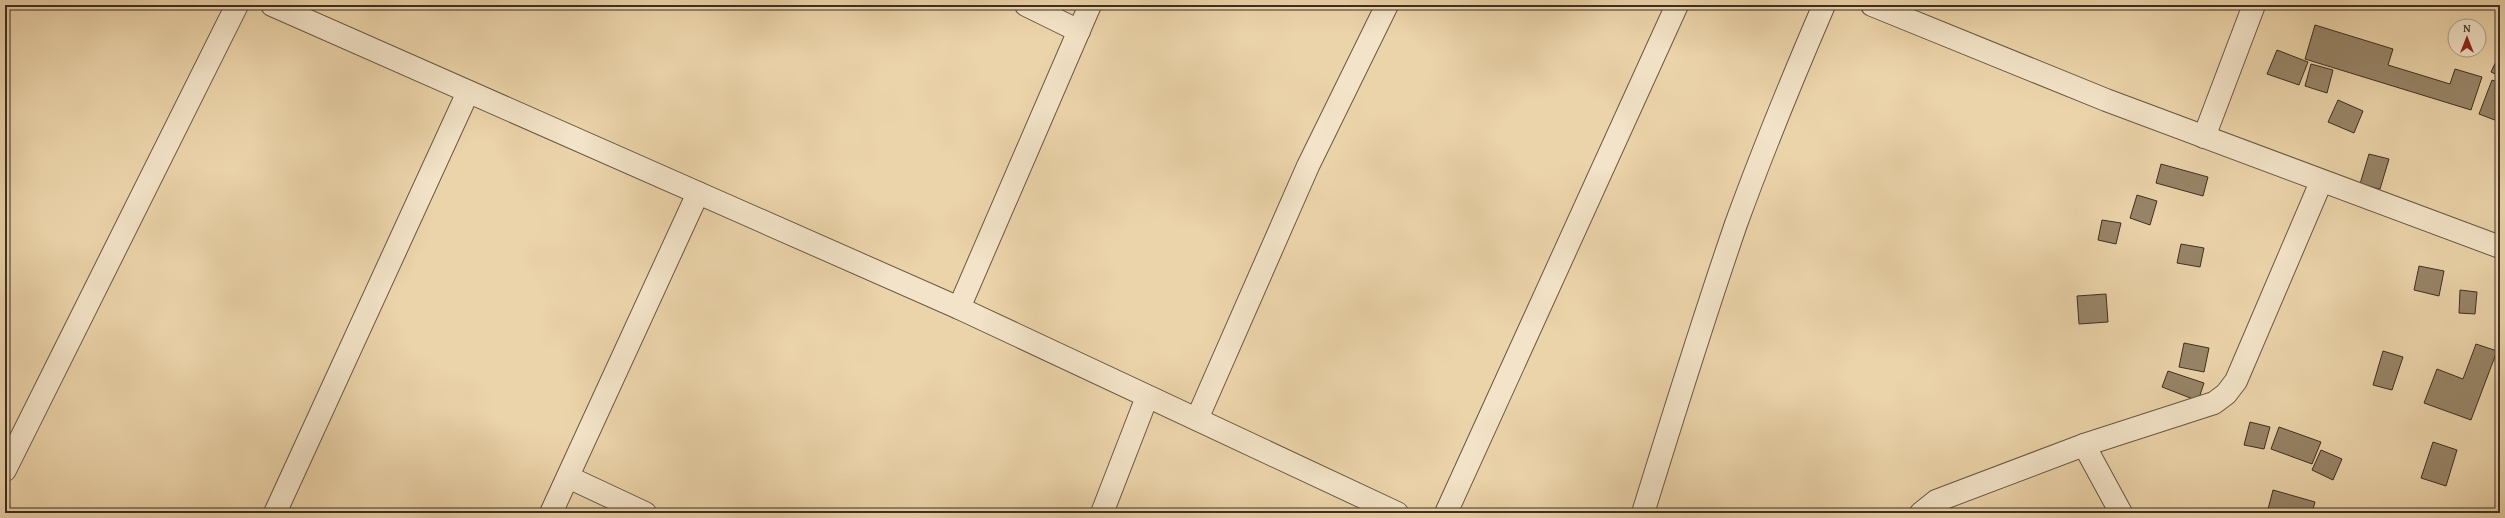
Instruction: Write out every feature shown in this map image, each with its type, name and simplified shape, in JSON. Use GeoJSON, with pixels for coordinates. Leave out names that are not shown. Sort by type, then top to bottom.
{"type":"FeatureCollection","features":[{"type":"Feature","properties":{"kind":"street"},"geometry":{"type":"LineString","coordinates":[[5,470],[13,433],[237,5]]}},
{"type":"Feature","properties":{"kind":"street"},"geometry":{"type":"LineString","coordinates":[[272,5],[959,308],[1397,513]]}},
{"type":"Feature","properties":{"kind":"street"},"geometry":{"type":"LineString","coordinates":[[1026,5],[1079,31]]}},
{"type":"Feature","properties":{"kind":"street"},"geometry":{"type":"LineString","coordinates":[[959,308],[1090,5]]}},
{"type":"Feature","properties":{"kind":"street"},"geometry":{"type":"LineString","coordinates":[[1197,419],[1308,166],[1387,5]]}},
{"type":"Feature","properties":{"kind":"street"},"geometry":{"type":"LineString","coordinates":[[1446,513],[1677,5]]}},
{"type":"Feature","properties":{"kind":"street"},"geometry":{"type":"LineString","coordinates":[[1643,513],[1696,343],[1737,223],[1789,88],[1824,5]]}},
{"type":"Feature","properties":{"kind":"street"},"geometry":{"type":"LineString","coordinates":[[1872,5],[2106,100],[2322,182],[2500,247]]}},
{"type":"Feature","properties":{"kind":"street"},"geometry":{"type":"LineString","coordinates":[[2204,137],[2254,5]]}},
{"type":"Feature","properties":{"kind":"street"},"geometry":{"type":"LineString","coordinates":[[275,513],[468,92]]}},
{"type":"Feature","properties":{"kind":"street"},"geometry":{"type":"LineString","coordinates":[[1921,513],[1936,501],[2084,445],[2214,403],[2226,394],[2236,380],[2322,182]]}},
{"type":"Feature","properties":{"kind":"street"},"geometry":{"type":"LineString","coordinates":[[551,513],[698,193]]}},
{"type":"Feature","properties":{"kind":"street"},"geometry":{"type":"LineString","coordinates":[[1102,513],[1148,397]]}},
{"type":"Feature","properties":{"kind":"street"},"geometry":{"type":"LineString","coordinates":[[2084,445],[2121,513]]}},
{"type":"Feature","properties":{"kind":"street"},"geometry":{"type":"LineString","coordinates":[[568,477],[645,513]]}},
{"type":"Feature","properties":{"kind":"building"},"geometry":{"type":"Polygon","coordinates":[[[2315,25],[2393,49],[2388,65],[2450,84],[2455,69],[2482,77],[2471,110],[2305,59],[2315,25]]]}},
{"type":"Feature","properties":{"kind":"building"},"geometry":{"type":"Polygon","coordinates":[[[2277,50],[2308,62],[2299,85],[2267,74],[2277,50]]]}},
{"type":"Feature","properties":{"kind":"building"},"geometry":{"type":"Polygon","coordinates":[[[2500,53],[2500,76],[2491,72],[2500,53]]]}},
{"type":"Feature","properties":{"kind":"building"},"geometry":{"type":"Polygon","coordinates":[[[2311,64],[2333,70],[2327,93],[2305,86],[2311,64]]]}},
{"type":"Feature","properties":{"kind":"building"},"geometry":{"type":"Polygon","coordinates":[[[2492,80],[2500,83],[2500,122],[2479,114],[2492,80]]]}},
{"type":"Feature","properties":{"kind":"building"},"geometry":{"type":"Polygon","coordinates":[[[2338,100],[2363,111],[2354,133],[2328,122],[2338,100]]]}},
{"type":"Feature","properties":{"kind":"building"},"geometry":{"type":"Polygon","coordinates":[[[2369,154],[2389,159],[2380,189],[2360,184],[2369,154]]]}},
{"type":"Feature","properties":{"kind":"building"},"geometry":{"type":"Polygon","coordinates":[[[2161,164],[2208,177],[2203,196],[2156,183],[2161,164]]]}},
{"type":"Feature","properties":{"kind":"building"},"geometry":{"type":"Polygon","coordinates":[[[2137,195],[2157,201],[2150,225],[2130,218],[2137,195]]]}},
{"type":"Feature","properties":{"kind":"building"},"geometry":{"type":"Polygon","coordinates":[[[2102,220],[2121,223],[2116,244],[2098,240],[2102,220]]]}},
{"type":"Feature","properties":{"kind":"building"},"geometry":{"type":"Polygon","coordinates":[[[2181,244],[2204,248],[2200,267],[2177,263],[2181,244]]]}},
{"type":"Feature","properties":{"kind":"building"},"geometry":{"type":"Polygon","coordinates":[[[2419,266],[2444,271],[2439,296],[2414,290],[2419,266]]]}},
{"type":"Feature","properties":{"kind":"building"},"geometry":{"type":"Polygon","coordinates":[[[2460,290],[2477,292],[2475,314],[2459,313],[2460,290]]]}},
{"type":"Feature","properties":{"kind":"building"},"geometry":{"type":"Polygon","coordinates":[[[2106,294],[2108,322],[2079,324],[2077,296],[2106,294]]]}},
{"type":"Feature","properties":{"kind":"building"},"geometry":{"type":"Polygon","coordinates":[[[2184,343],[2209,348],[2204,372],[2179,367],[2184,343]]]}},
{"type":"Feature","properties":{"kind":"building"},"geometry":{"type":"Polygon","coordinates":[[[2476,344],[2497,351],[2471,420],[2424,403],[2437,369],[2463,379],[2476,344]]]}},
{"type":"Feature","properties":{"kind":"building"},"geometry":{"type":"Polygon","coordinates":[[[2383,351],[2403,357],[2392,390],[2373,385],[2383,351]]]}},
{"type":"Feature","properties":{"kind":"building"},"geometry":{"type":"Polygon","coordinates":[[[2168,371],[2204,383],[2198,401],[2162,387],[2168,371]]]}},
{"type":"Feature","properties":{"kind":"building"},"geometry":{"type":"Polygon","coordinates":[[[2250,422],[2270,427],[2264,449],[2244,445],[2250,422]]]}},
{"type":"Feature","properties":{"kind":"building"},"geometry":{"type":"Polygon","coordinates":[[[2279,427],[2321,442],[2312,464],[2271,449],[2279,427]]]}},
{"type":"Feature","properties":{"kind":"building"},"geometry":{"type":"Polygon","coordinates":[[[2433,442],[2457,450],[2446,486],[2421,478],[2433,442]]]}},
{"type":"Feature","properties":{"kind":"building"},"geometry":{"type":"Polygon","coordinates":[[[2321,450],[2342,459],[2333,480],[2312,470],[2321,450]]]}},
{"type":"Feature","properties":{"kind":"building"},"geometry":{"type":"Polygon","coordinates":[[[2273,490],[2315,502],[2312,513],[2267,513],[2273,490]]]}}]}
